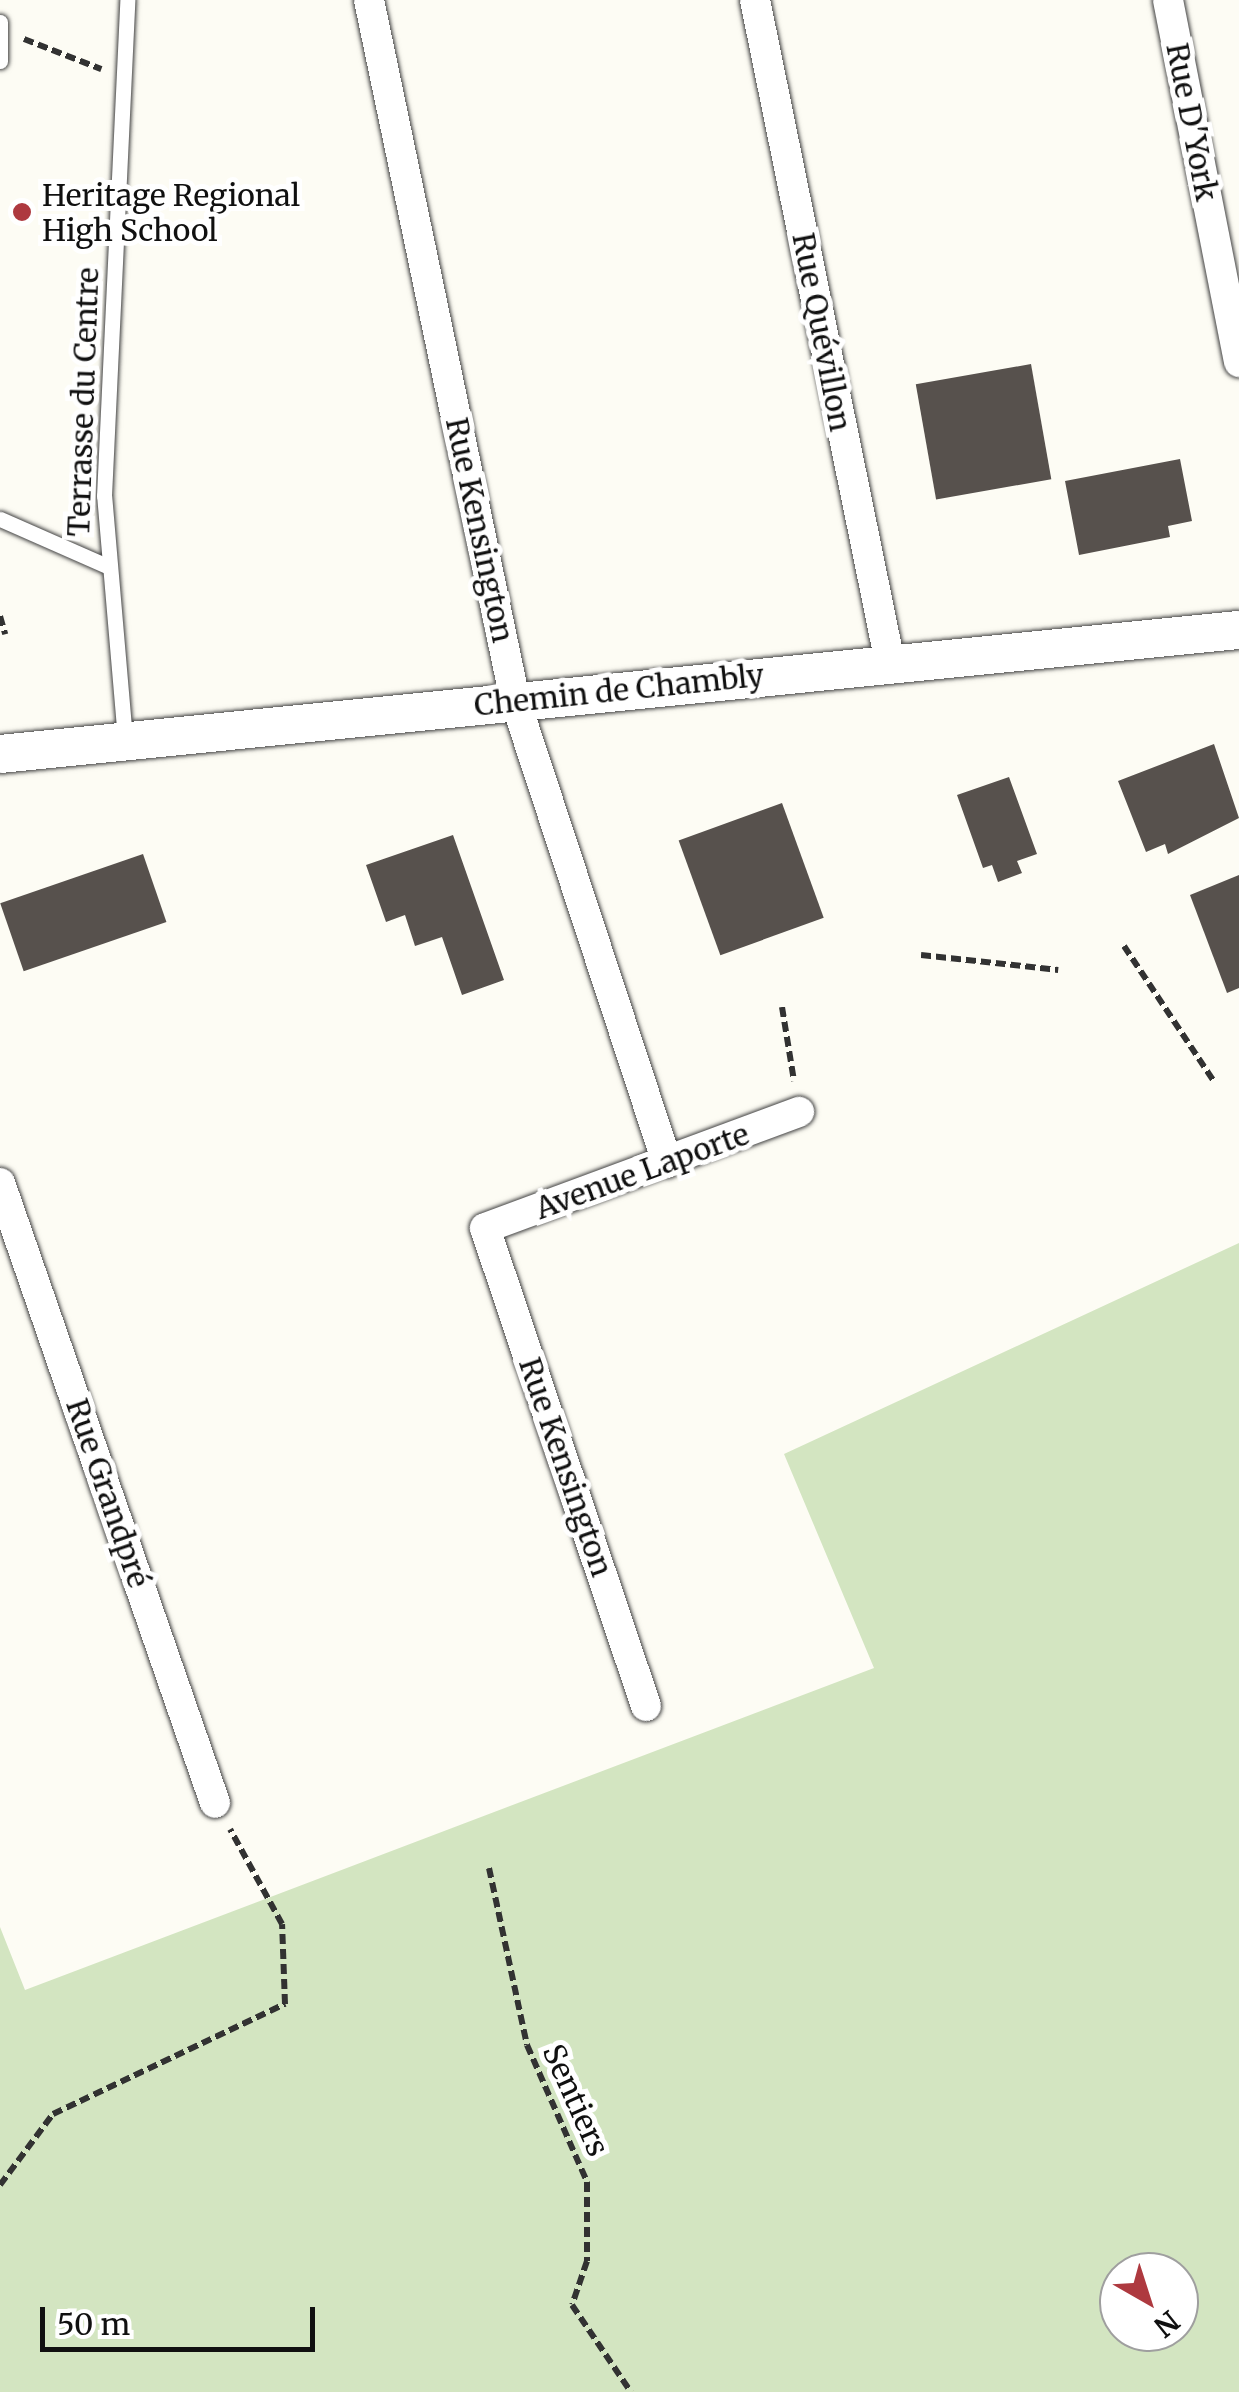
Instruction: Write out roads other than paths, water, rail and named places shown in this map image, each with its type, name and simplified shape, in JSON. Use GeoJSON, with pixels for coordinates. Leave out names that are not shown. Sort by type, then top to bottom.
{"type":"FeatureCollection","features":[{"type":"Feature","properties":{"kind":"street","name":"Rue Kensington"},"geometry":{"type":"LineString","coordinates":[[369,0],[515,700],[666,1163]]}},
{"type":"Feature","properties":{"kind":"street","name":"Rue Quévillon"},"geometry":{"type":"LineString","coordinates":[[755,0],[890,663]]}},
{"type":"Feature","properties":{"kind":"street","name":"Rue D'York"},"geometry":{"type":"LineString","coordinates":[[1168,0],[1239,362]]}},
{"type":"Feature","properties":{"kind":"street","name":"Chemin de Chambly"},"geometry":{"type":"LineString","coordinates":[[0,754],[1239,630]]}},
{"type":"Feature","properties":{"kind":"street","name":"Avenue Laporte"},"geometry":{"type":"LineString","coordinates":[[485,1228],[799,1112]]}},
{"type":"Feature","properties":{"kind":"street","name":"Rue Grandpré"},"geometry":{"type":"LineString","coordinates":[[0,1182],[215,1803]]}},
{"type":"Feature","properties":{"kind":"street","name":"Rue Kensington"},"geometry":{"type":"LineString","coordinates":[[485,1228],[646,1706]]}},
{"type":"Feature","properties":{"kind":"lane","name":"Terrasse du Centre"},"geometry":{"type":"LineString","coordinates":[[125,744],[108,566],[127,0]]}},
{"type":"Feature","properties":{"kind":"lane"},"geometry":{"type":"LineString","coordinates":[[0,61],[1,26]]}},
{"type":"Feature","properties":{"kind":"lane"},"geometry":{"type":"LineString","coordinates":[[0,519],[108,566]]}},
{"type":"Feature","properties":{"kind":"place","name":"Heritage Regional High School"},"geometry":{"type":"Point","coordinates":[22,212]}}]}
